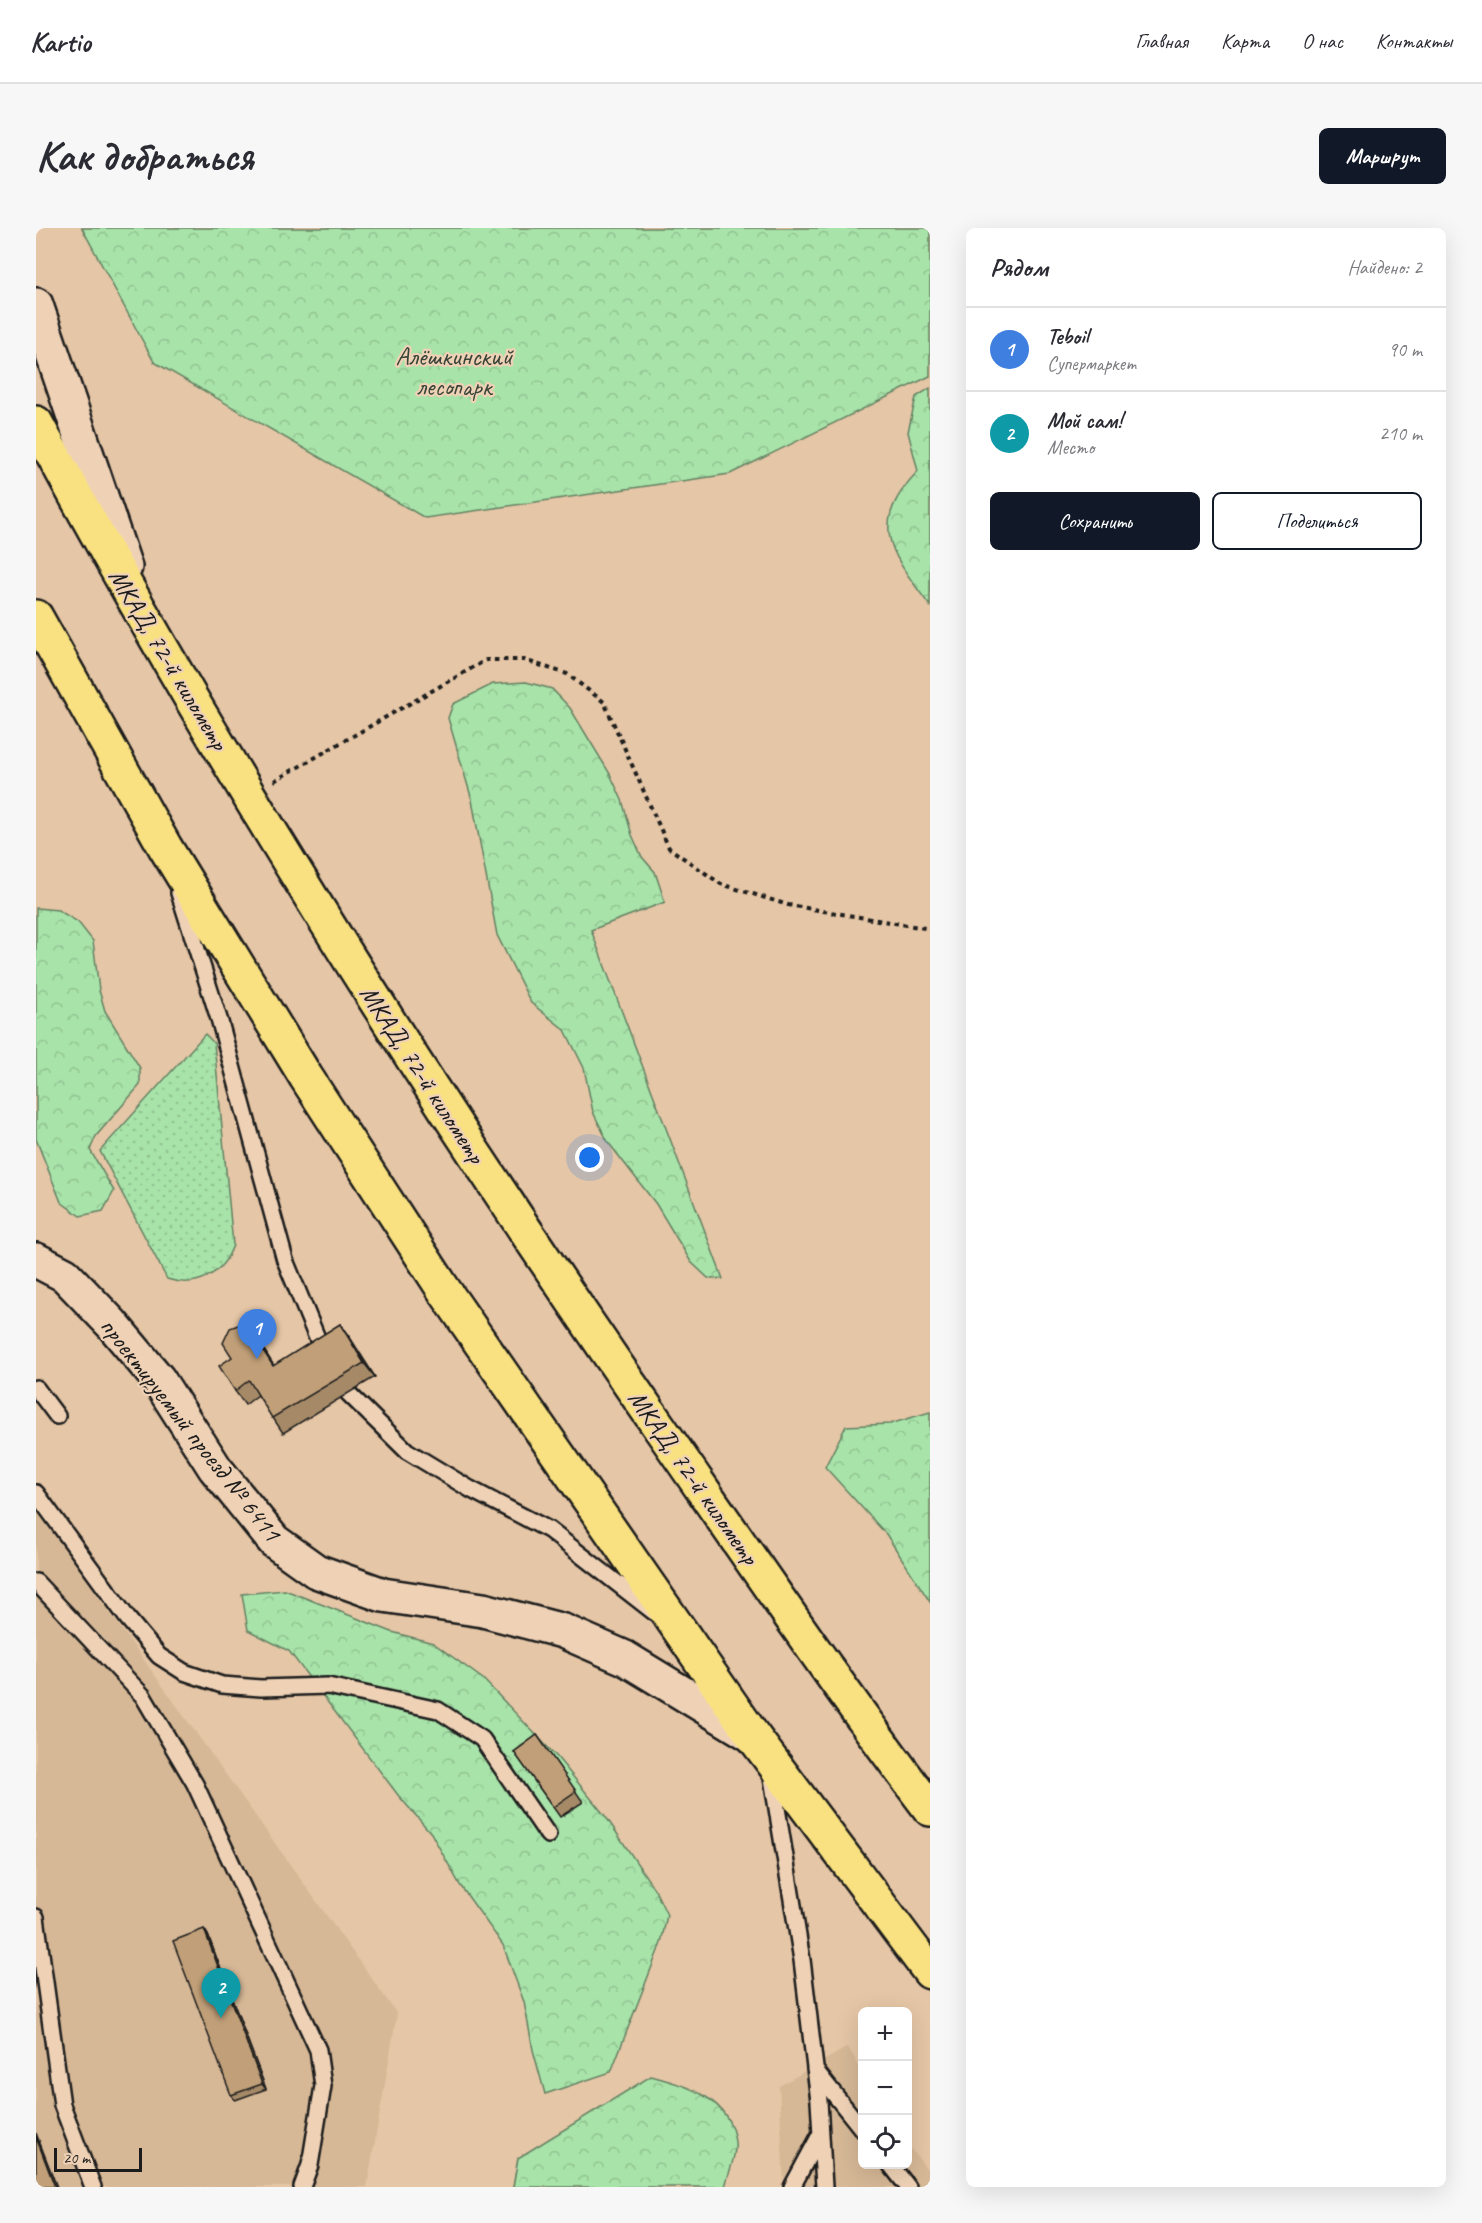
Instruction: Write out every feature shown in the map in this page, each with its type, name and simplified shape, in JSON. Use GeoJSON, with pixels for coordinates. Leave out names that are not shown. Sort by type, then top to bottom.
{"type":"FeatureCollection","features":[{"type":"Feature","properties":{"kind":"highway","name":"МКАД, 72-й километр"},"geometry":{"type":"LineString","coordinates":[[36,423],[138,606],[371,996],[536,1250],[849,1701],[930,1809]]}},
{"type":"Feature","properties":{"kind":"highway"},"geometry":{"type":"LineString","coordinates":[[36,617],[165,847],[306,1077],[438,1280],[760,1746],[930,1972]]}},
{"type":"Feature","properties":{"kind":"street"},"geometry":{"type":"LineString","coordinates":[[36,305],[138,606]]}},
{"type":"Feature","properties":{"kind":"street","name":"проектируемый проезд № 6411"},"geometry":{"type":"LineString","coordinates":[[36,1260],[65,1275],[112,1324],[158,1379],[215,1468],[274,1541],[316,1571],[383,1596],[483,1610],[563,1631],[625,1658],[760,1746]]}},
{"type":"Feature","properties":{"kind":"lane"},"geometry":{"type":"LineString","coordinates":[[165,847],[220,1022],[285,1260],[324,1356]]}},
{"type":"Feature","properties":{"kind":"lane"},"geometry":{"type":"LineString","coordinates":[[36,1388],[57,1416]]}},
{"type":"Feature","properties":{"kind":"lane"},"geometry":{"type":"LineString","coordinates":[[348,1393],[407,1451],[470,1489],[549,1530],[680,1632]]}},
{"type":"Feature","properties":{"kind":"lane"},"geometry":{"type":"LineString","coordinates":[[36,1493],[128,1619],[159,1656],[184,1672],[222,1685],[261,1688],[328,1686],[438,1710],[482,1738],[548,1835]]}},
{"type":"Feature","properties":{"kind":"lane"},"geometry":{"type":"LineString","coordinates":[[36,1582],[142,1696],[195,1784],[318,2050],[323,2086],[310,2164],[302,2187]]}},
{"type":"Feature","properties":{"kind":"lane"},"geometry":{"type":"LineString","coordinates":[[760,1746],[801,1960],[824,2187]]}},
{"type":"Feature","properties":{"kind":"lane"},"geometry":{"type":"LineString","coordinates":[[36,1917],[62,2105],[93,2187]]}},
{"type":"Feature","properties":{"kind":"lane"},"geometry":{"type":"LineString","coordinates":[[813,2067],[858,2124]]}},
{"type":"Feature","properties":{"kind":"lane"},"geometry":{"type":"LineString","coordinates":[[792,2187],[820,2135]]}},
{"type":"Feature","properties":{"kind":"lane"},"geometry":{"type":"LineString","coordinates":[[895,2169],[908,2187]]}},
{"type":"Feature","properties":{"kind":"path"},"geometry":{"type":"LineString","coordinates":[[250,795],[486,660],[524,660],[567,674],[604,702],[669,848],[721,884],[788,905],[930,929]]}},
{"type":"Feature","properties":{"kind":"shaded area"},"geometry":{"type":"Polygon","coordinates":[[[36,1509],[397,2014],[367,2187],[36,2187],[36,1509]]]}},
{"type":"Feature","properties":{"kind":"shaded area"},"geometry":{"type":"Polygon","coordinates":[[[848,2047],[858,2064],[858,2169],[912,2169],[912,2150],[930,2173],[930,2187],[784,2187],[779,2086],[848,2047]]]}},
{"type":"Feature","properties":{"kind":"green space","name":"Алёшкинский лесопарк"},"geometry":{"type":"Polygon","coordinates":[[[82,228],[930,228],[930,376],[730,474],[425,518],[154,362],[82,228]]]}},
{"type":"Feature","properties":{"kind":"green space"},"geometry":{"type":"Polygon","coordinates":[[[930,388],[930,606],[896,555],[890,540],[889,524],[893,508],[902,490],[918,471],[908,432],[916,397],[930,388]]]}},
{"type":"Feature","properties":{"kind":"green space"},"geometry":{"type":"Polygon","coordinates":[[[526,682],[552,689],[570,708],[610,774],[622,800],[632,835],[642,857],[655,872],[665,902],[591,930],[723,1279],[708,1278],[691,1262],[656,1204],[608,1142],[593,1112],[584,1068],[565,1030],[531,1003],[497,935],[472,800],[448,718],[453,704],[493,684],[526,682]]]}},
{"type":"Feature","properties":{"kind":"green space"},"geometry":{"type":"Polygon","coordinates":[[[36,908],[58,910],[78,922],[93,941],[99,990],[105,1011],[140,1068],[140,1085],[96,1136],[90,1150],[114,1191],[103,1211],[80,1216],[61,1202],[36,1139],[36,908]]]}},
{"type":"Feature","properties":{"kind":"green space"},"geometry":{"type":"Polygon","coordinates":[[[205,1034],[214,1043],[233,1245],[223,1264],[208,1277],[189,1282],[178,1282],[167,1279],[100,1151],[205,1034]]]}},
{"type":"Feature","properties":{"kind":"green space"},"geometry":{"type":"Polygon","coordinates":[[[930,1412],[930,1602],[886,1534],[825,1467],[846,1426],[890,1424],[930,1412]]]}},
{"type":"Feature","properties":{"kind":"green space"},"geometry":{"type":"Polygon","coordinates":[[[285,1590],[392,1632],[433,1643],[483,1679],[557,1757],[606,1817],[655,1890],[667,1915],[661,1943],[611,2072],[545,2094],[533,2050],[524,2002],[503,1945],[460,1885],[431,1833],[398,1795],[289,1651],[248,1630],[242,1594],[285,1590]]]}},
{"type":"Feature","properties":{"kind":"green space"},"geometry":{"type":"Polygon","coordinates":[[[651,2076],[679,2084],[705,2096],[725,2115],[731,2127],[735,2147],[734,2159],[725,2187],[513,2187],[518,2158],[651,2076]]]}},
{"type":"Feature","properties":{"kind":"building"},"geometry":{"type":"Polygon","coordinates":[[[340,1324],[364,1363],[272,1418],[249,1380],[235,1391],[219,1366],[232,1357],[223,1343],[230,1328],[238,1325],[248,1327],[273,1366],[340,1324]]]}},
{"type":"Feature","properties":{"kind":"building"},"geometry":{"type":"Polygon","coordinates":[[[537,1735],[576,1791],[553,1807],[514,1752],[537,1735]]]}},
{"type":"Feature","properties":{"kind":"building"},"geometry":{"type":"Polygon","coordinates":[[[204,1929],[262,2084],[231,2095],[173,1941],[204,1929]]]}},
{"type":"Feature","properties":{"kind":"building"},"geometry":{"type":"Polygon","coordinates":[[[36,2137],[55,2187],[36,2187],[36,2137]]]}},
{"type":"Feature","properties":{"kind":"place","name":"Teboil"},"geometry":{"type":"Point","coordinates":[257,1359]}},
{"type":"Feature","properties":{"kind":"place","name":"Мой сам!"},"geometry":{"type":"Point","coordinates":[221,2018]}}]}
